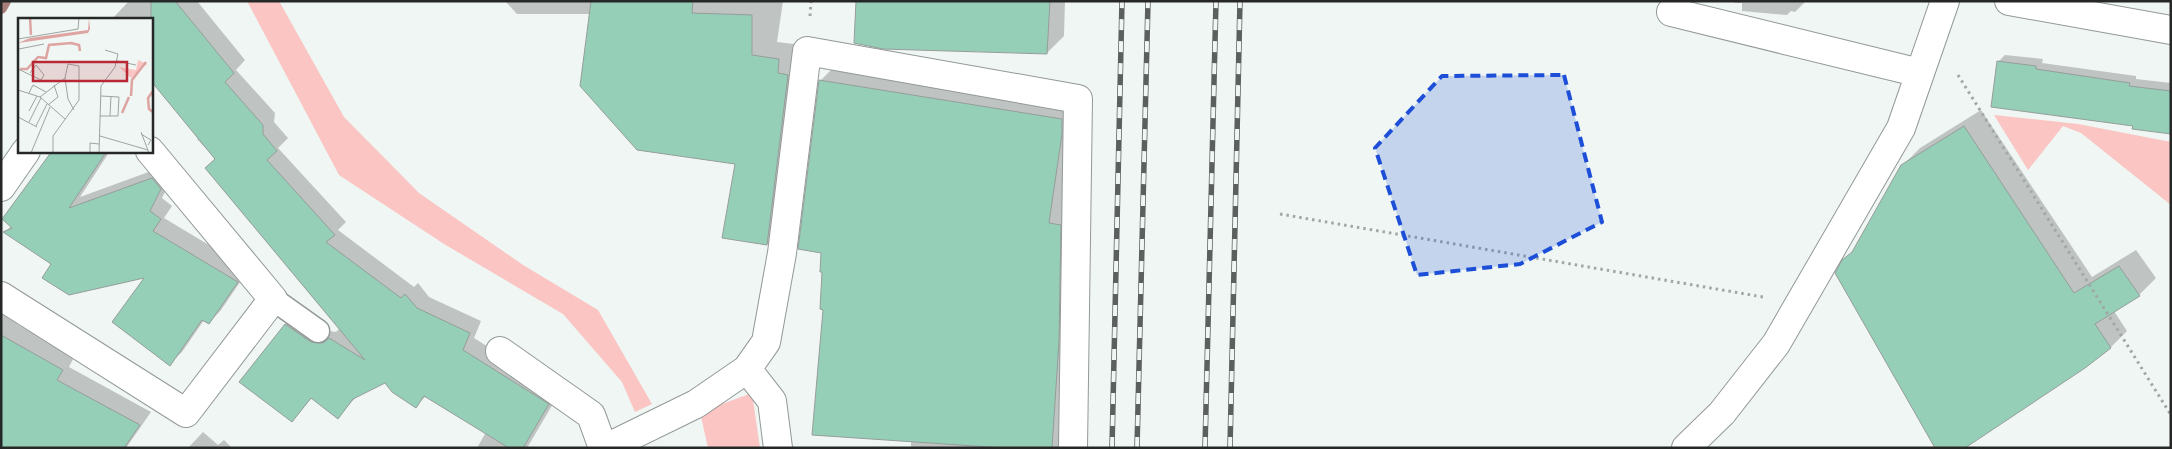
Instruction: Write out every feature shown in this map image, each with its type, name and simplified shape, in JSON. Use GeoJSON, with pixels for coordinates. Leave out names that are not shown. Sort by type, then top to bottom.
{"type":"FeatureCollection","features":[{"type":"Feature","properties":{"kind":"street"},"geometry":{"type":"LineString","coordinates":[[1686,448],[1722,413],[1776,344],[1901,128],[1945,1]]}},
{"type":"Feature","properties":{"kind":"street"},"geometry":{"type":"LineString","coordinates":[[2010,1],[2171,30]]}},
{"type":"Feature","properties":{"kind":"street"},"geometry":{"type":"LineString","coordinates":[[1671,12],[1920,72]]}},
{"type":"Feature","properties":{"kind":"street"},"geometry":{"type":"LineString","coordinates":[[500,351],[591,415],[604,448],[696,404],[747,368],[766,342],[782,253],[807,51],[1078,99],[1073,448]]}},
{"type":"Feature","properties":{"kind":"street"},"geometry":{"type":"LineString","coordinates":[[1,187],[25,152]]}},
{"type":"Feature","properties":{"kind":"street"},"geometry":{"type":"LineString","coordinates":[[1,296],[186,413],[273,299],[151,152]]}},
{"type":"Feature","properties":{"kind":"street"},"geometry":{"type":"LineString","coordinates":[[747,368],[772,401],[778,448]]}},
{"type":"Feature","properties":{"kind":"lane"},"geometry":{"type":"LineString","coordinates":[[273,299],[318,331]]}},
{"type":"Feature","properties":{"kind":"path"},"geometry":{"type":"LineString","coordinates":[[1933,34],[2171,415]]}},
{"type":"Feature","properties":{"kind":"path"},"geometry":{"type":"LineString","coordinates":[[1280,214],[1799,304]]}},
{"type":"Feature","properties":{"kind":"highlighted area"},"geometry":{"type":"Polygon","coordinates":[[[1564,75],[1602,222],[1520,264],[1417,275],[1375,148],[1442,76],[1564,75]]]}},
{"type":"Feature","properties":{"kind":"shaded area"},"geometry":{"type":"Polygon","coordinates":[[[247,1],[279,1],[344,117],[419,193],[523,265],[598,310],[652,404],[635,412],[622,382],[563,314],[444,244],[339,175],[247,1]]]}},
{"type":"Feature","properties":{"kind":"shaded area"},"geometry":{"type":"Polygon","coordinates":[[[1994,115],[2078,124],[2171,142],[2171,205],[2081,133],[2063,126],[2028,170],[1994,115]]]}},
{"type":"Feature","properties":{"kind":"shaded area"},"geometry":{"type":"Polygon","coordinates":[[[752,393],[760,448],[708,448],[700,412],[752,393]]]}},
{"type":"Feature","properties":{"kind":"building"},"geometry":{"type":"Polygon","coordinates":[[[151,1],[175,1],[234,73],[225,82],[263,125],[263,134],[277,151],[267,160],[335,235],[326,242],[401,298],[405,294],[417,308],[470,333],[463,350],[549,404],[523,448],[509,448],[424,396],[416,408],[392,392],[385,383],[353,399],[338,419],[311,398],[292,422],[239,382],[285,324],[311,342],[323,343],[329,338],[365,360],[205,168],[215,159],[152,82],[151,1]]]}},
{"type":"Feature","properties":{"kind":"building"},"geometry":{"type":"Polygon","coordinates":[[[591,1],[693,1],[692,13],[752,15],[752,55],[779,59],[778,73],[788,75],[767,245],[722,238],[735,164],[637,150],[580,86],[591,1]]]}},
{"type":"Feature","properties":{"kind":"building"},"geometry":{"type":"Polygon","coordinates":[[[856,1],[1050,1],[1047,54],[883,49],[854,43],[856,1]]]}},
{"type":"Feature","properties":{"kind":"building"},"geometry":{"type":"Polygon","coordinates":[[[1997,61],[2036,66],[2036,69],[2130,83],[2129,86],[2171,91],[2171,134],[2132,129],[2133,126],[1991,107],[1997,61]]]}},
{"type":"Feature","properties":{"kind":"building"},"geometry":{"type":"Polygon","coordinates":[[[819,80],[1062,119],[1062,134],[1049,223],[1061,225],[1059,341],[1052,448],[1004,448],[812,435],[823,310],[820,309],[821,253],[798,249],[819,80]]]}},
{"type":"Feature","properties":{"kind":"building"},"geometry":{"type":"Polygon","coordinates":[[[1964,126],[2074,293],[2119,266],[2140,296],[2095,324],[2111,348],[2085,368],[1965,448],[1935,448],[1835,273],[1842,260],[1852,252],[1901,165],[1964,126]]]}},
{"type":"Feature","properties":{"kind":"building"},"geometry":{"type":"Polygon","coordinates":[[[51,152],[106,152],[69,208],[152,178],[161,189],[150,211],[161,219],[153,231],[238,282],[209,324],[202,320],[170,366],[112,322],[144,278],[69,295],[42,278],[51,264],[3,232],[12,228],[2,219],[51,152]]]}},
{"type":"Feature","properties":{"kind":"building"},"geometry":{"type":"Polygon","coordinates":[[[1,335],[63,370],[57,380],[140,425],[124,448],[1,448],[1,335]]]}},
{"type":"Feature","properties":{"kind":"waterway"},"geometry":{"type":"LineString","coordinates":[[1,8],[5,1]]}},
{"type":"Feature","properties":{"kind":"railway"},"geometry":{"type":"LineString","coordinates":[[1112,448],[1122,1]]}},
{"type":"Feature","properties":{"kind":"railway"},"geometry":{"type":"LineString","coordinates":[[1137,448],[1148,1]]}},
{"type":"Feature","properties":{"kind":"railway"},"geometry":{"type":"LineString","coordinates":[[1205,448],[1216,1]]}},
{"type":"Feature","properties":{"kind":"railway"},"geometry":{"type":"LineString","coordinates":[[1230,448],[1240,1]]}}]}
